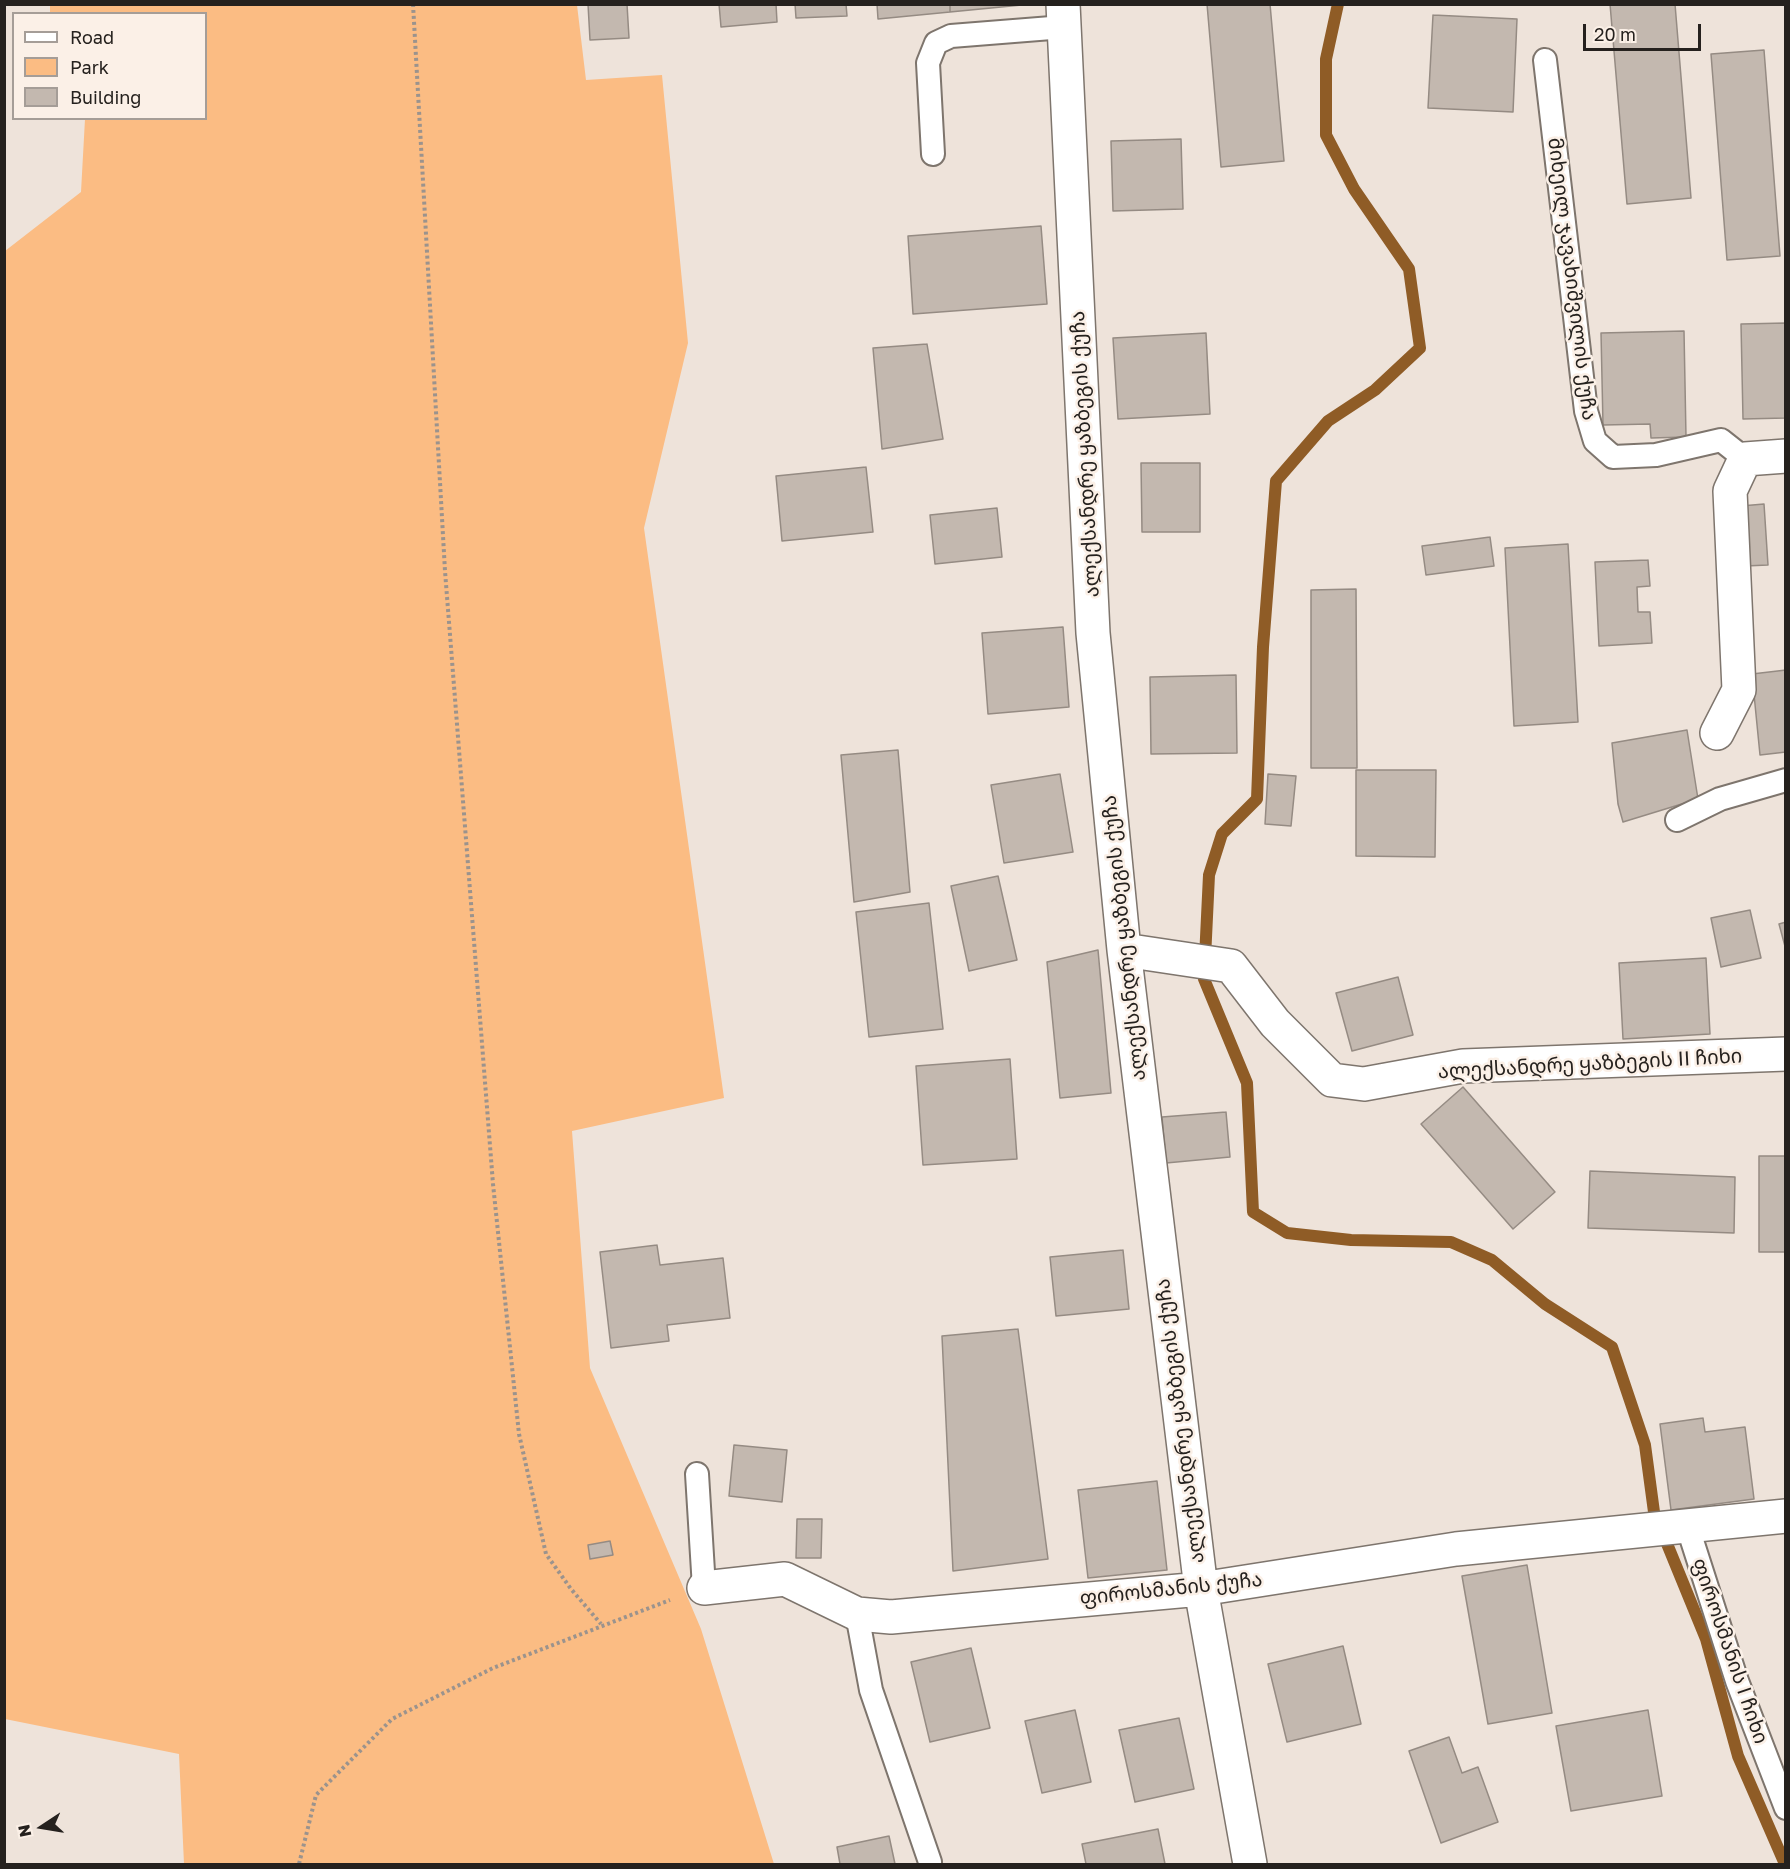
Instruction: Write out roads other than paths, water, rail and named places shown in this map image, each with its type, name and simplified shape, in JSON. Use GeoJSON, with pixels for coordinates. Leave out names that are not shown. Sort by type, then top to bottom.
{"type":"FeatureCollection","features":[{"type":"Feature","properties":{"kind":"street","name":"ალექსანდრე ყაზბეგის ქუჩა"},"geometry":{"type":"LineString","coordinates":[[1064,16],[1093,633],[1139,952],[1200,1589],[1250,1864]]}},
{"type":"Feature","properties":{"kind":"street"},"geometry":{"type":"LineString","coordinates":[[1717,733],[1738,690],[1730,491],[1745,459],[1785,456]]}},
{"type":"Feature","properties":{"kind":"street","name":"ალექსანდრე ყაზბეგის II ჩიხი"},"geometry":{"type":"LineString","coordinates":[[1139,952],[1231,966],[1275,1023],[1332,1080],[1364,1084],[1463,1066],[1785,1054]]}},
{"type":"Feature","properties":{"kind":"street","name":"ფიროსმანის ქუჩა"},"geometry":{"type":"LineString","coordinates":[[704,1588],[785,1579],[857,1614],[891,1617],[1200,1589],[1456,1549],[1670,1530],[1785,1516]]}},
{"type":"Feature","properties":{"kind":"lane"},"geometry":{"type":"LineString","coordinates":[[933,154],[928,63],[936,43],[951,36],[1064,16]]}},
{"type":"Feature","properties":{"kind":"lane","name":"მიხეილ ჯავახიშვილის ქუჩა"},"geometry":{"type":"LineString","coordinates":[[1545,60],[1586,411],[1595,441],[1613,457],[1656,456],[1721,440],[1745,459]]}},
{"type":"Feature","properties":{"kind":"lane"},"geometry":{"type":"LineString","coordinates":[[1677,820],[1720,799],[1785,780]]}},
{"type":"Feature","properties":{"kind":"lane"},"geometry":{"type":"LineString","coordinates":[[697,1474],[704,1588]]}},
{"type":"Feature","properties":{"kind":"lane","name":"ფიროსმანის I ჩიხი"},"geometry":{"type":"LineString","coordinates":[[1670,1530],[1737,1681],[1785,1808]]}},
{"type":"Feature","properties":{"kind":"lane"},"geometry":{"type":"LineString","coordinates":[[857,1614],[871,1690],[930,1862]]}},
{"type":"Feature","properties":{"kind":"waterway"},"geometry":{"type":"LineString","coordinates":[[1338,4],[1326,59],[1326,135],[1354,189],[1409,269],[1420,348],[1375,390],[1328,421],[1276,481],[1263,647],[1257,799],[1222,834],[1209,875],[1204,979],[1247,1083],[1253,1212],[1287,1233],[1351,1240],[1451,1242],[1492,1260],[1545,1304],[1612,1347],[1645,1445],[1654,1512],[1706,1639],[1738,1756],[1785,1864]]}}]}
